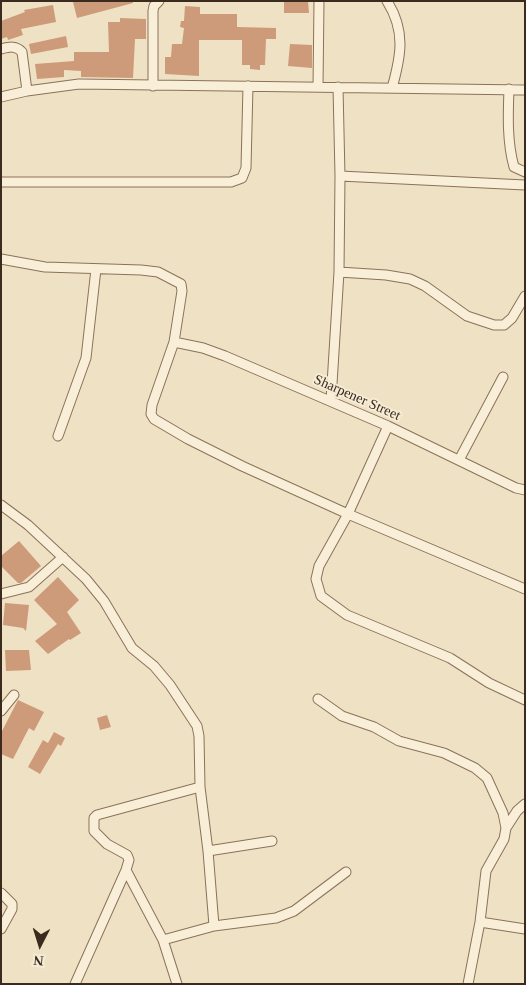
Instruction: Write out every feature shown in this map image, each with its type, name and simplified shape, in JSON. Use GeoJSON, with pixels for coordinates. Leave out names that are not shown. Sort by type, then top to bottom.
{"type":"FeatureCollection","features":[{"type":"Feature","properties":{"kind":"street"},"geometry":{"type":"LineString","coordinates":[[153,86],[153,11],[154,6],[159,1]]}},
{"type":"Feature","properties":{"kind":"street"},"geometry":{"type":"LineString","coordinates":[[318,87],[319,1]]}},
{"type":"Feature","properties":{"kind":"street"},"geometry":{"type":"LineString","coordinates":[[388,1],[396,14],[401,38],[400,60],[392,88]]}},
{"type":"Feature","properties":{"kind":"street"},"geometry":{"type":"LineString","coordinates":[[1,50],[10,47],[19,48],[22,52],[27,91]]}},
{"type":"Feature","properties":{"kind":"street"},"geometry":{"type":"LineString","coordinates":[[1,97],[27,91],[79,84],[525,90]]}},
{"type":"Feature","properties":{"kind":"street"},"geometry":{"type":"LineString","coordinates":[[1,182],[231,182],[242,178],[246,168],[248,86]]}},
{"type":"Feature","properties":{"kind":"street"},"geometry":{"type":"LineString","coordinates":[[331,400],[339,272],[340,176],[338,87]]}},
{"type":"Feature","properties":{"kind":"street"},"geometry":{"type":"LineString","coordinates":[[509,90],[510,153],[514,167],[525,172]]}},
{"type":"Feature","properties":{"kind":"street"},"geometry":{"type":"LineString","coordinates":[[340,176],[525,185]]}},
{"type":"Feature","properties":{"kind":"street"},"geometry":{"type":"LineString","coordinates":[[1,259],[46,267],[158,272],[181,284],[182,291],[174,342],[150,414],[154,419],[188,439],[348,514],[525,589]]}},
{"type":"Feature","properties":{"kind":"street"},"geometry":{"type":"LineString","coordinates":[[58,436],[86,358],[96,269]]}},
{"type":"Feature","properties":{"kind":"street"},"geometry":{"type":"LineString","coordinates":[[339,272],[386,275],[410,279],[424,286],[467,316],[494,325],[504,325],[512,318],[524,300]]}},
{"type":"Feature","properties":{"kind":"street","name":"Sharpener Street"},"geometry":{"type":"LineString","coordinates":[[174,342],[202,348],[225,356],[331,400],[516,488],[525,490]]}},
{"type":"Feature","properties":{"kind":"street"},"geometry":{"type":"LineString","coordinates":[[459,460],[503,377]]}},
{"type":"Feature","properties":{"kind":"street"},"geometry":{"type":"LineString","coordinates":[[388,426],[348,514],[319,566],[316,579],[321,596],[347,615],[450,658],[489,684],[525,700]]}},
{"type":"Feature","properties":{"kind":"street"},"geometry":{"type":"LineString","coordinates":[[1,505],[28,524],[86,579],[104,601],[132,648],[154,666],[193,718],[199,736],[200,787],[208,851],[214,926]]}},
{"type":"Feature","properties":{"kind":"street"},"geometry":{"type":"LineString","coordinates":[[1,594],[29,587],[63,557]]}},
{"type":"Feature","properties":{"kind":"street"},"geometry":{"type":"LineString","coordinates":[[1,711],[14,695]]}},
{"type":"Feature","properties":{"kind":"street"},"geometry":{"type":"LineString","coordinates":[[318,699],[342,716],[374,727],[398,741],[444,753],[475,768],[488,778],[503,813],[506,828],[504,839],[486,871],[480,922],[468,984]]}},
{"type":"Feature","properties":{"kind":"street"},"geometry":{"type":"LineString","coordinates":[[75,984],[129,860],[128,855],[107,844],[94,831],[94,818],[97,814],[200,787]]}},
{"type":"Feature","properties":{"kind":"street"},"geometry":{"type":"LineString","coordinates":[[506,828],[517,811],[525,804]]}},
{"type":"Feature","properties":{"kind":"street"},"geometry":{"type":"LineString","coordinates":[[208,851],[272,841]]}},
{"type":"Feature","properties":{"kind":"street"},"geometry":{"type":"LineString","coordinates":[[126,870],[163,940],[177,984]]}},
{"type":"Feature","properties":{"kind":"street"},"geometry":{"type":"LineString","coordinates":[[163,940],[214,926],[276,918],[294,911],[346,872]]}},
{"type":"Feature","properties":{"kind":"street"},"geometry":{"type":"LineString","coordinates":[[1,894],[12,904],[12,909],[1,929]]}},
{"type":"Feature","properties":{"kind":"street"},"geometry":{"type":"LineString","coordinates":[[480,922],[525,929]]}},
{"type":"Feature","properties":{"kind":"building"},"geometry":{"type":"Polygon","coordinates":[[[133,1],[133,3],[77,18],[73,2],[133,1]]]}},
{"type":"Feature","properties":{"kind":"building"},"geometry":{"type":"Polygon","coordinates":[[[284,1],[308,1],[309,13],[284,13],[284,1]]]}},
{"type":"Feature","properties":{"kind":"building"},"geometry":{"type":"Polygon","coordinates":[[[53,5],[56,22],[21,29],[23,35],[8,40],[7,37],[1,39],[1,21],[25,12],[24,10],[53,5]]]}},
{"type":"Feature","properties":{"kind":"building"},"geometry":{"type":"Polygon","coordinates":[[[185,6],[200,7],[200,14],[237,14],[237,27],[276,28],[276,39],[266,39],[265,65],[260,65],[260,70],[250,69],[250,65],[242,65],[242,40],[199,40],[199,76],[165,74],[165,57],[171,57],[172,44],[182,44],[184,28],[180,27],[181,21],[184,21],[185,6]]]}},
{"type":"Feature","properties":{"kind":"building"},"geometry":{"type":"Polygon","coordinates":[[[120,18],[146,19],[146,39],[135,39],[133,78],[81,77],[81,71],[64,70],[64,77],[37,79],[35,64],[74,61],[74,52],[109,52],[108,22],[120,22],[120,18]]]}},
{"type":"Feature","properties":{"kind":"building"},"geometry":{"type":"Polygon","coordinates":[[[66,36],[68,47],[31,54],[29,44],[66,36]]]}},
{"type":"Feature","properties":{"kind":"building"},"geometry":{"type":"Polygon","coordinates":[[[290,44],[312,45],[312,68],[288,66],[290,44]]]}},
{"type":"Feature","properties":{"kind":"building"},"geometry":{"type":"Polygon","coordinates":[[[19,541],[41,566],[21,583],[18,583],[1,566],[1,556],[19,541]]]}},
{"type":"Feature","properties":{"kind":"building"},"geometry":{"type":"Polygon","coordinates":[[[58,577],[79,600],[67,612],[81,633],[48,654],[35,641],[57,624],[34,600],[58,577]]]}},
{"type":"Feature","properties":{"kind":"building"},"geometry":{"type":"Polygon","coordinates":[[[5,603],[29,605],[26,631],[23,628],[3,625],[5,603]]]}},
{"type":"Feature","properties":{"kind":"building"},"geometry":{"type":"Polygon","coordinates":[[[5,650],[29,650],[31,670],[6,671],[5,650]]]}},
{"type":"Feature","properties":{"kind":"building"},"geometry":{"type":"Polygon","coordinates":[[[18,700],[44,712],[34,731],[29,728],[13,759],[1,754],[1,733],[18,700]]]}},
{"type":"Feature","properties":{"kind":"building"},"geometry":{"type":"Polygon","coordinates":[[[107,715],[111,727],[100,730],[97,718],[107,715]]]}},
{"type":"Feature","properties":{"kind":"building"},"geometry":{"type":"Polygon","coordinates":[[[54,732],[65,738],[61,746],[58,744],[40,774],[28,767],[43,740],[48,743],[54,732]]]}}]}
